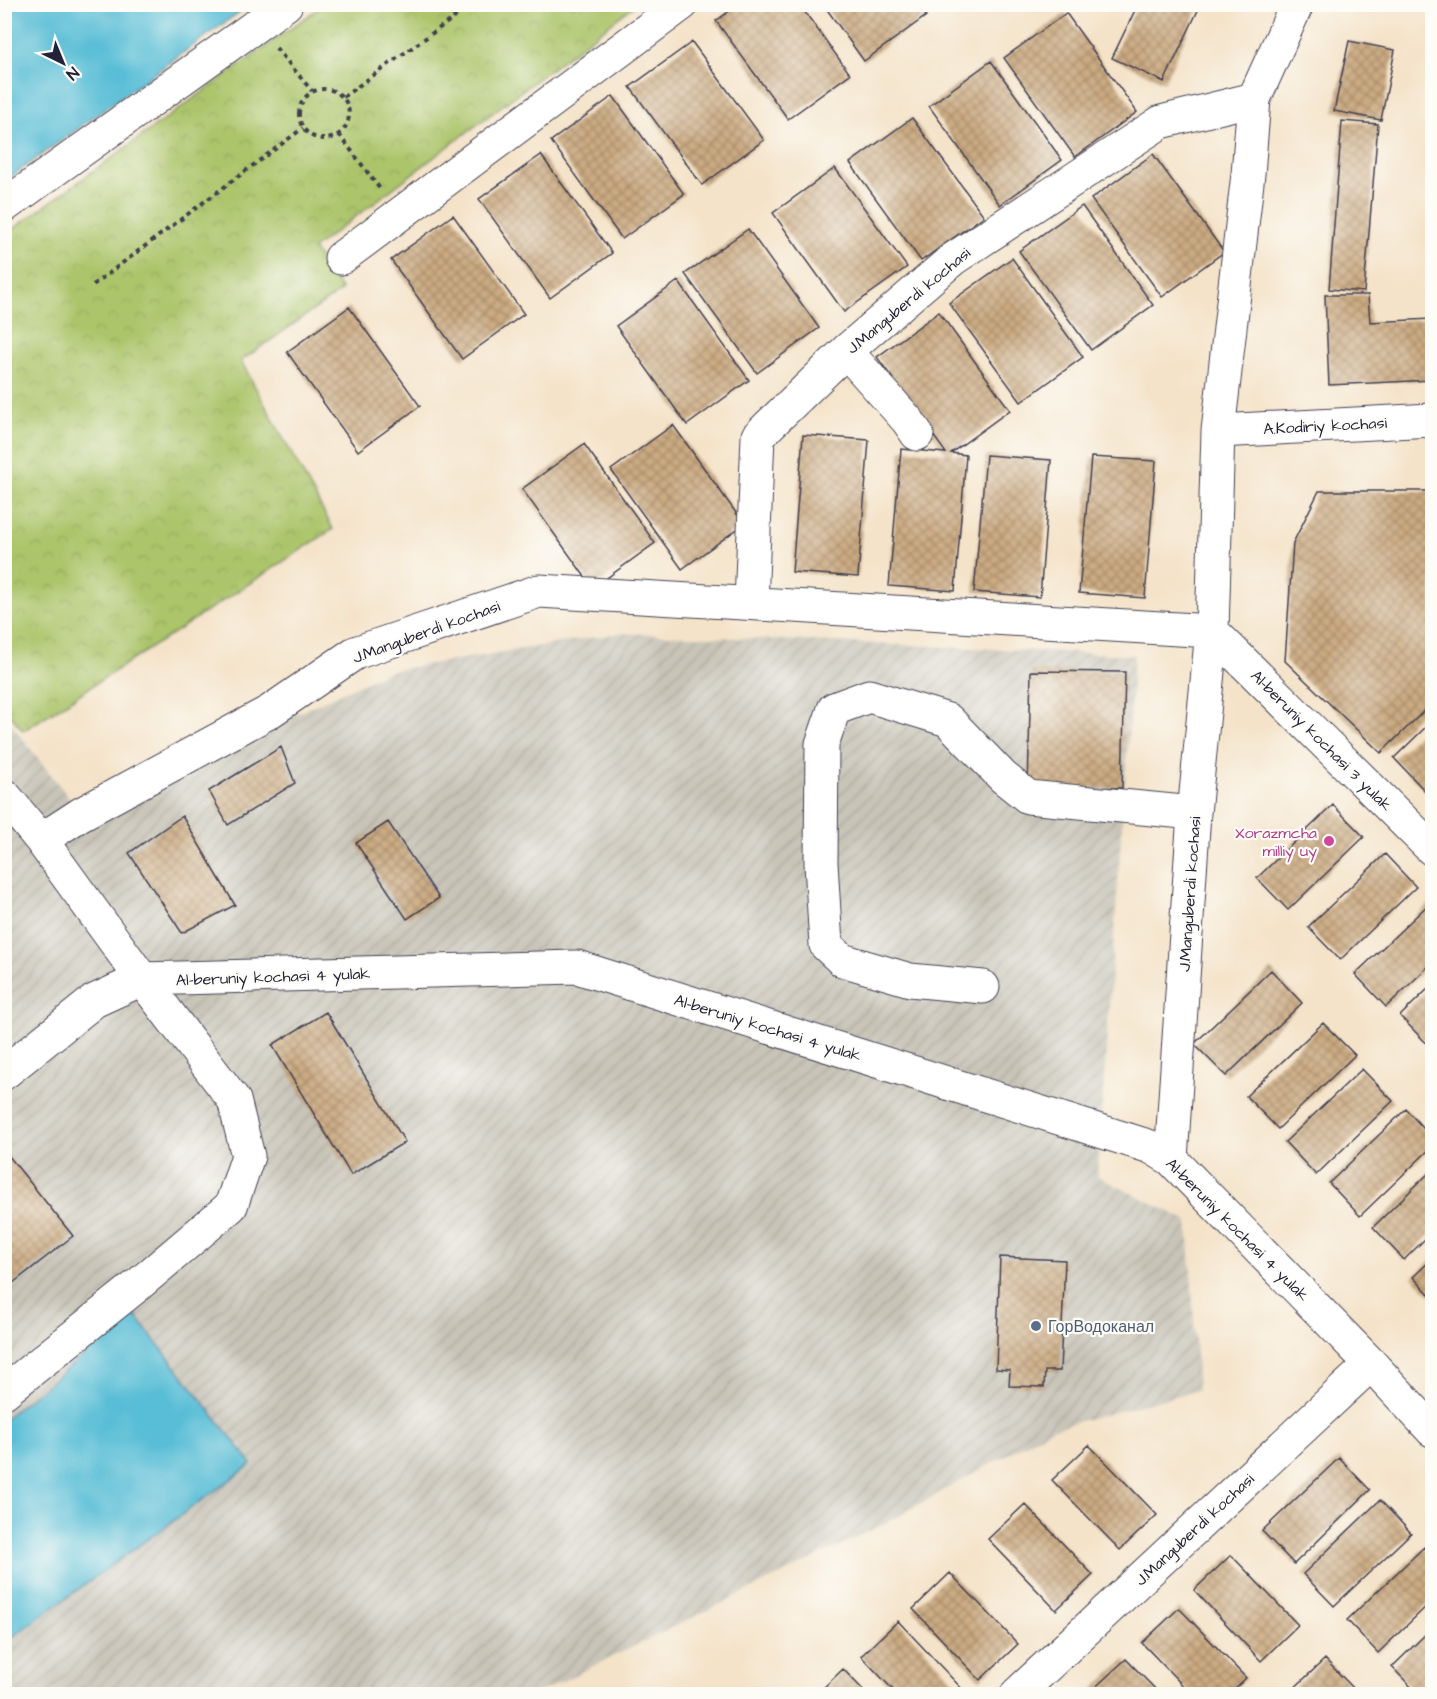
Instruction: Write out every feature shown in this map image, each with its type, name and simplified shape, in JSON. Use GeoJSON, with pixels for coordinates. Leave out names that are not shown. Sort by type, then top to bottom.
{"type":"FeatureCollection","features":[{"type":"Feature","properties":{"kind":"street"},"geometry":{"type":"LineString","coordinates":[[4,206],[286,4]]}},
{"type":"Feature","properties":{"kind":"street"},"geometry":{"type":"LineString","coordinates":[[341,258],[682,4]]}},
{"type":"Feature","properties":{"kind":"street","name":"J.Manguberdi kochasi"},"geometry":{"type":"LineString","coordinates":[[1172,1159],[1194,813],[1212,630],[1218,431],[1248,174],[1254,99],[1297,4]]}},
{"type":"Feature","properties":{"kind":"street","name":"J.Manguberdi kochasi"},"geometry":{"type":"LineString","coordinates":[[751,603],[758,436],[846,351],[953,259],[1161,122],[1254,99]]}},
{"type":"Feature","properties":{"kind":"street"},"geometry":{"type":"LineString","coordinates":[[846,351],[917,434]]}},
{"type":"Feature","properties":{"kind":"street","name":"A.Kodiriy kochasi"},"geometry":{"type":"LineString","coordinates":[[1218,431],[1432,420]]}},
{"type":"Feature","properties":{"kind":"street","name":"J.Manguberdi kochasi"},"geometry":{"type":"LineString","coordinates":[[42,840],[81,814],[269,712],[356,653],[539,591],[1212,630]]}},
{"type":"Feature","properties":{"kind":"street","name":"Al-beruniy kochasi 3 yulak"},"geometry":{"type":"LineString","coordinates":[[1212,630],[1432,849]]}},
{"type":"Feature","properties":{"kind":"street"},"geometry":{"type":"LineString","coordinates":[[983,987],[910,980],[842,960],[825,945],[821,863],[822,744],[834,708],[869,696],[948,720],[1003,777],[1028,797],[1194,813]]}},
{"type":"Feature","properties":{"kind":"street"},"geometry":{"type":"LineString","coordinates":[[4,795],[42,840],[142,979],[234,1100],[248,1156],[231,1206],[139,1284],[4,1392]]}},
{"type":"Feature","properties":{"kind":"street","name":"Al-beruniy kochasi 4 yulak"},"geometry":{"type":"LineString","coordinates":[[4,1073],[94,1001],[142,979],[577,967],[1150,1147],[1172,1159],[1432,1430]]}},
{"type":"Feature","properties":{"kind":"street","name":"J.Manguberdi kochasi"},"geometry":{"type":"LineString","coordinates":[[1017,1695],[1371,1364]]}},
{"type":"Feature","properties":{"kind":"path"},"geometry":{"type":"LineString","coordinates":[[344,97],[473,4]]}},
{"type":"Feature","properties":{"kind":"path"},"geometry":{"type":"LineString","coordinates":[[257,26],[312,91]]}},
{"type":"Feature","properties":{"kind":"path"},"geometry":{"type":"LineString","coordinates":[[321,88],[329,89],[344,97],[350,112],[345,128],[339,134],[332,138],[316,138],[303,128],[299,112],[301,104],[312,91],[321,88]]}},
{"type":"Feature","properties":{"kind":"path"},"geometry":{"type":"LineString","coordinates":[[93,285],[303,128]]}},
{"type":"Feature","properties":{"kind":"path"},"geometry":{"type":"LineString","coordinates":[[339,134],[400,214]]}},
{"type":"Feature","properties":{"kind":"shaded area"},"geometry":{"type":"Polygon","coordinates":[[[620,633],[1134,655],[1097,1176],[1188,1221],[1198,1390],[1054,1428],[886,1523],[536,1694],[5,1694],[4,715],[81,813],[389,671],[620,633]]]}},
{"type":"Feature","properties":{"kind":"green space"},"geometry":{"type":"Polygon","coordinates":[[[323,5],[635,5],[313,249],[342,290],[241,361],[333,529],[23,731],[4,707],[5,235],[323,5]]]}},
{"type":"Feature","properties":{"kind":"water"},"geometry":{"type":"Polygon","coordinates":[[[5,4],[249,4],[249,5],[5,181],[5,4]]]}},
{"type":"Feature","properties":{"kind":"water"},"geometry":{"type":"Polygon","coordinates":[[[135,1315],[252,1464],[5,1642],[5,1418],[135,1315]]]}},
{"type":"Feature","properties":{"kind":"building"},"geometry":{"type":"Polygon","coordinates":[[[739,4],[799,4],[850,74],[788,119],[716,21],[739,4]]]}},
{"type":"Feature","properties":{"kind":"building"},"geometry":{"type":"Polygon","coordinates":[[[823,4],[917,4],[926,16],[864,61],[823,4]]]}},
{"type":"Feature","properties":{"kind":"building"},"geometry":{"type":"Polygon","coordinates":[[[1138,4],[1201,4],[1164,82],[1112,58],[1138,4]]]}},
{"type":"Feature","properties":{"kind":"building"},"geometry":{"type":"Polygon","coordinates":[[[1066,13],[1137,112],[1075,157],[1004,58],[1066,13]]]}},
{"type":"Feature","properties":{"kind":"building"},"geometry":{"type":"Polygon","coordinates":[[[1349,41],[1395,50],[1381,120],[1334,111],[1349,41]]]}},
{"type":"Feature","properties":{"kind":"building"},"geometry":{"type":"Polygon","coordinates":[[[692,42],[764,140],[702,185],[630,87],[692,42]]]}},
{"type":"Feature","properties":{"kind":"building"},"geometry":{"type":"Polygon","coordinates":[[[991,61],[1062,160],[1000,205],[929,106],[991,61]]]}},
{"type":"Feature","properties":{"kind":"building"},"geometry":{"type":"Polygon","coordinates":[[[613,96],[684,194],[622,239],[551,141],[613,96]]]}},
{"type":"Feature","properties":{"kind":"building"},"geometry":{"type":"Polygon","coordinates":[[[912,118],[984,216],[921,261],[850,163],[912,118]]]}},
{"type":"Feature","properties":{"kind":"building"},"geometry":{"type":"Polygon","coordinates":[[[1342,121],[1378,124],[1364,292],[1329,289],[1342,121]]]}},
{"type":"Feature","properties":{"kind":"building"},"geometry":{"type":"Polygon","coordinates":[[[1153,154],[1224,252],[1162,297],[1091,199],[1153,154]]]}},
{"type":"Feature","properties":{"kind":"building"},"geometry":{"type":"Polygon","coordinates":[[[541,155],[612,253],[550,298],[479,199],[541,155]]]}},
{"type":"Feature","properties":{"kind":"building"},"geometry":{"type":"Polygon","coordinates":[[[835,168],[907,267],[844,312],[773,213],[835,168]]]}},
{"type":"Feature","properties":{"kind":"building"},"geometry":{"type":"Polygon","coordinates":[[[1082,206],[1153,305],[1091,350],[1019,251],[1082,206]]]}},
{"type":"Feature","properties":{"kind":"building"},"geometry":{"type":"Polygon","coordinates":[[[453,215],[524,314],[462,359],[391,260],[453,215]]]}},
{"type":"Feature","properties":{"kind":"building"},"geometry":{"type":"Polygon","coordinates":[[[748,229],[819,328],[757,373],[685,274],[748,229]]]}},
{"type":"Feature","properties":{"kind":"building"},"geometry":{"type":"Polygon","coordinates":[[[1012,258],[1083,357],[1021,402],[949,303],[1012,258]]]}},
{"type":"Feature","properties":{"kind":"building"},"geometry":{"type":"Polygon","coordinates":[[[678,281],[749,380],[687,425],[616,326],[678,281]]]}},
{"type":"Feature","properties":{"kind":"building"},"geometry":{"type":"Polygon","coordinates":[[[1325,295],[1368,295],[1370,322],[1432,319],[1432,380],[1329,385],[1325,295]]]}},
{"type":"Feature","properties":{"kind":"building"},"geometry":{"type":"Polygon","coordinates":[[[349,307],[420,406],[358,451],[287,352],[349,307]]]}},
{"type":"Feature","properties":{"kind":"building"},"geometry":{"type":"Polygon","coordinates":[[[939,312],[1010,410],[951,453],[966,455],[955,591],[889,586],[901,449],[946,453],[877,357],[939,312]]]}},
{"type":"Feature","properties":{"kind":"building"},"geometry":{"type":"Polygon","coordinates":[[[673,425],[744,524],[682,569],[611,470],[673,425]]]}},
{"type":"Feature","properties":{"kind":"building"},"geometry":{"type":"Polygon","coordinates":[[[803,435],[869,440],[858,577],[792,572],[803,435]]]}},
{"type":"Feature","properties":{"kind":"building"},"geometry":{"type":"Polygon","coordinates":[[[584,444],[655,543],[593,588],[522,489],[584,444]]]}},
{"type":"Feature","properties":{"kind":"building"},"geometry":{"type":"Polygon","coordinates":[[[986,455],[1051,460],[1040,597],[974,592],[986,455]]]}},
{"type":"Feature","properties":{"kind":"building"},"geometry":{"type":"Polygon","coordinates":[[[1091,457],[1156,461],[1145,598],[1079,593],[1091,457]]]}},
{"type":"Feature","properties":{"kind":"building"},"geometry":{"type":"Polygon","coordinates":[[[1319,491],[1432,491],[1432,703],[1381,753],[1285,661],[1293,543],[1319,491]]]}},
{"type":"Feature","properties":{"kind":"building"},"geometry":{"type":"Polygon","coordinates":[[[1031,671],[1125,672],[1122,788],[1028,787],[1031,671]]]}},
{"type":"Feature","properties":{"kind":"building"},"geometry":{"type":"Polygon","coordinates":[[[1432,721],[1432,784],[1425,791],[1394,758],[1432,721]]]}},
{"type":"Feature","properties":{"kind":"building"},"geometry":{"type":"Polygon","coordinates":[[[281,747],[295,783],[228,825],[209,791],[281,747]]]}},
{"type":"Feature","properties":{"kind":"building"},"geometry":{"type":"Polygon","coordinates":[[[1333,805],[1364,837],[1288,910],[1257,878],[1333,805]]]}},
{"type":"Feature","properties":{"kind":"building"},"geometry":{"type":"Polygon","coordinates":[[[182,816],[235,905],[182,933],[129,853],[182,816]]]}},
{"type":"Feature","properties":{"kind":"building"},"geometry":{"type":"Polygon","coordinates":[[[388,822],[439,898],[407,919],[356,843],[388,822]]]}},
{"type":"Feature","properties":{"kind":"building"},"geometry":{"type":"Polygon","coordinates":[[[1385,854],[1416,887],[1340,960],[1308,927],[1385,854]]]}},
{"type":"Feature","properties":{"kind":"building"},"geometry":{"type":"Polygon","coordinates":[[[1432,901],[1432,963],[1386,1007],[1355,974],[1432,901]]]}},
{"type":"Feature","properties":{"kind":"building"},"geometry":{"type":"Polygon","coordinates":[[[1271,970],[1302,1003],[1226,1076],[1194,1044],[1271,970]]]}},
{"type":"Feature","properties":{"kind":"building"},"geometry":{"type":"Polygon","coordinates":[[[1432,985],[1432,1047],[1431,1048],[1400,1016],[1432,985]]]}},
{"type":"Feature","properties":{"kind":"building"},"geometry":{"type":"Polygon","coordinates":[[[326,1012],[405,1142],[351,1175],[272,1045],[326,1012]]]}},
{"type":"Feature","properties":{"kind":"building"},"geometry":{"type":"Polygon","coordinates":[[[1323,1023],[1355,1055],[1278,1129],[1246,1096],[1323,1023]]]}},
{"type":"Feature","properties":{"kind":"building"},"geometry":{"type":"Polygon","coordinates":[[[1362,1069],[1393,1101],[1316,1175],[1285,1142],[1362,1069]]]}},
{"type":"Feature","properties":{"kind":"building"},"geometry":{"type":"Polygon","coordinates":[[[1406,1109],[1432,1138],[1432,1147],[1360,1216],[1329,1183],[1406,1109]]]}},
{"type":"Feature","properties":{"kind":"building"},"geometry":{"type":"Polygon","coordinates":[[[4,1150],[73,1236],[4,1290],[4,1150]]]}},
{"type":"Feature","properties":{"kind":"building"},"geometry":{"type":"Polygon","coordinates":[[[1432,1170],[1432,1232],[1404,1260],[1373,1227],[1432,1170]]]}},
{"type":"Feature","properties":{"kind":"building"},"geometry":{"type":"Polygon","coordinates":[[[1000,1257],[1065,1260],[1060,1371],[1045,1371],[1044,1387],[1009,1386],[1010,1370],[996,1369],[1000,1257]]]}},
{"type":"Feature","properties":{"kind":"building"},"geometry":{"type":"Polygon","coordinates":[[[1432,1259],[1432,1297],[1413,1277],[1432,1259]]]}},
{"type":"Feature","properties":{"kind":"building"},"geometry":{"type":"Polygon","coordinates":[[[1089,1445],[1157,1515],[1120,1550],[1052,1480],[1089,1445]]]}},
{"type":"Feature","properties":{"kind":"building"},"geometry":{"type":"Polygon","coordinates":[[[1339,1458],[1370,1490],[1294,1564],[1262,1531],[1339,1458]]]}},
{"type":"Feature","properties":{"kind":"building"},"geometry":{"type":"Polygon","coordinates":[[[1380,1500],[1411,1533],[1334,1606],[1303,1574],[1380,1500]]]}},
{"type":"Feature","properties":{"kind":"building"},"geometry":{"type":"Polygon","coordinates":[[[1025,1504],[1093,1575],[1056,1610],[988,1539],[1025,1504]]]}},
{"type":"Feature","properties":{"kind":"building"},"geometry":{"type":"Polygon","coordinates":[[[1424,1547],[1432,1556],[1432,1601],[1378,1653],[1347,1620],[1424,1547]]]}},
{"type":"Feature","properties":{"kind":"building"},"geometry":{"type":"Polygon","coordinates":[[[1231,1555],[1298,1625],[1261,1661],[1194,1590],[1231,1555]]]}},
{"type":"Feature","properties":{"kind":"building"},"geometry":{"type":"Polygon","coordinates":[[[950,1573],[1018,1644],[980,1680],[913,1609],[950,1573]]]}},
{"type":"Feature","properties":{"kind":"building"},"geometry":{"type":"Polygon","coordinates":[[[1179,1608],[1246,1678],[1229,1694],[1191,1694],[1142,1643],[1179,1608]]]}},
{"type":"Feature","properties":{"kind":"building"},"geometry":{"type":"Polygon","coordinates":[[[898,1621],[965,1692],[962,1694],[897,1694],[861,1656],[898,1621]]]}},
{"type":"Feature","properties":{"kind":"building"},"geometry":{"type":"Polygon","coordinates":[[[1432,1628],[1432,1690],[1428,1694],[1418,1694],[1392,1667],[1432,1628]]]}},
{"type":"Feature","properties":{"kind":"building"},"geometry":{"type":"Polygon","coordinates":[[[1126,1659],[1160,1694],[1088,1694],[1126,1659]]]}},
{"type":"Feature","properties":{"kind":"building"},"geometry":{"type":"Polygon","coordinates":[[[1325,1659],[1359,1694],[1288,1694],[1325,1659]]]}},
{"type":"Feature","properties":{"kind":"building"},"geometry":{"type":"Polygon","coordinates":[[[843,1669],[867,1694],[817,1694],[843,1669]]]}},
{"type":"Feature","properties":{"kind":"place","name":"Xorazmcha milliy uy"},"geometry":{"type":"Point","coordinates":[1329,841]}},
{"type":"Feature","properties":{"kind":"place","name":"ГорВодоканал"},"geometry":{"type":"Point","coordinates":[1036,1326]}}]}
